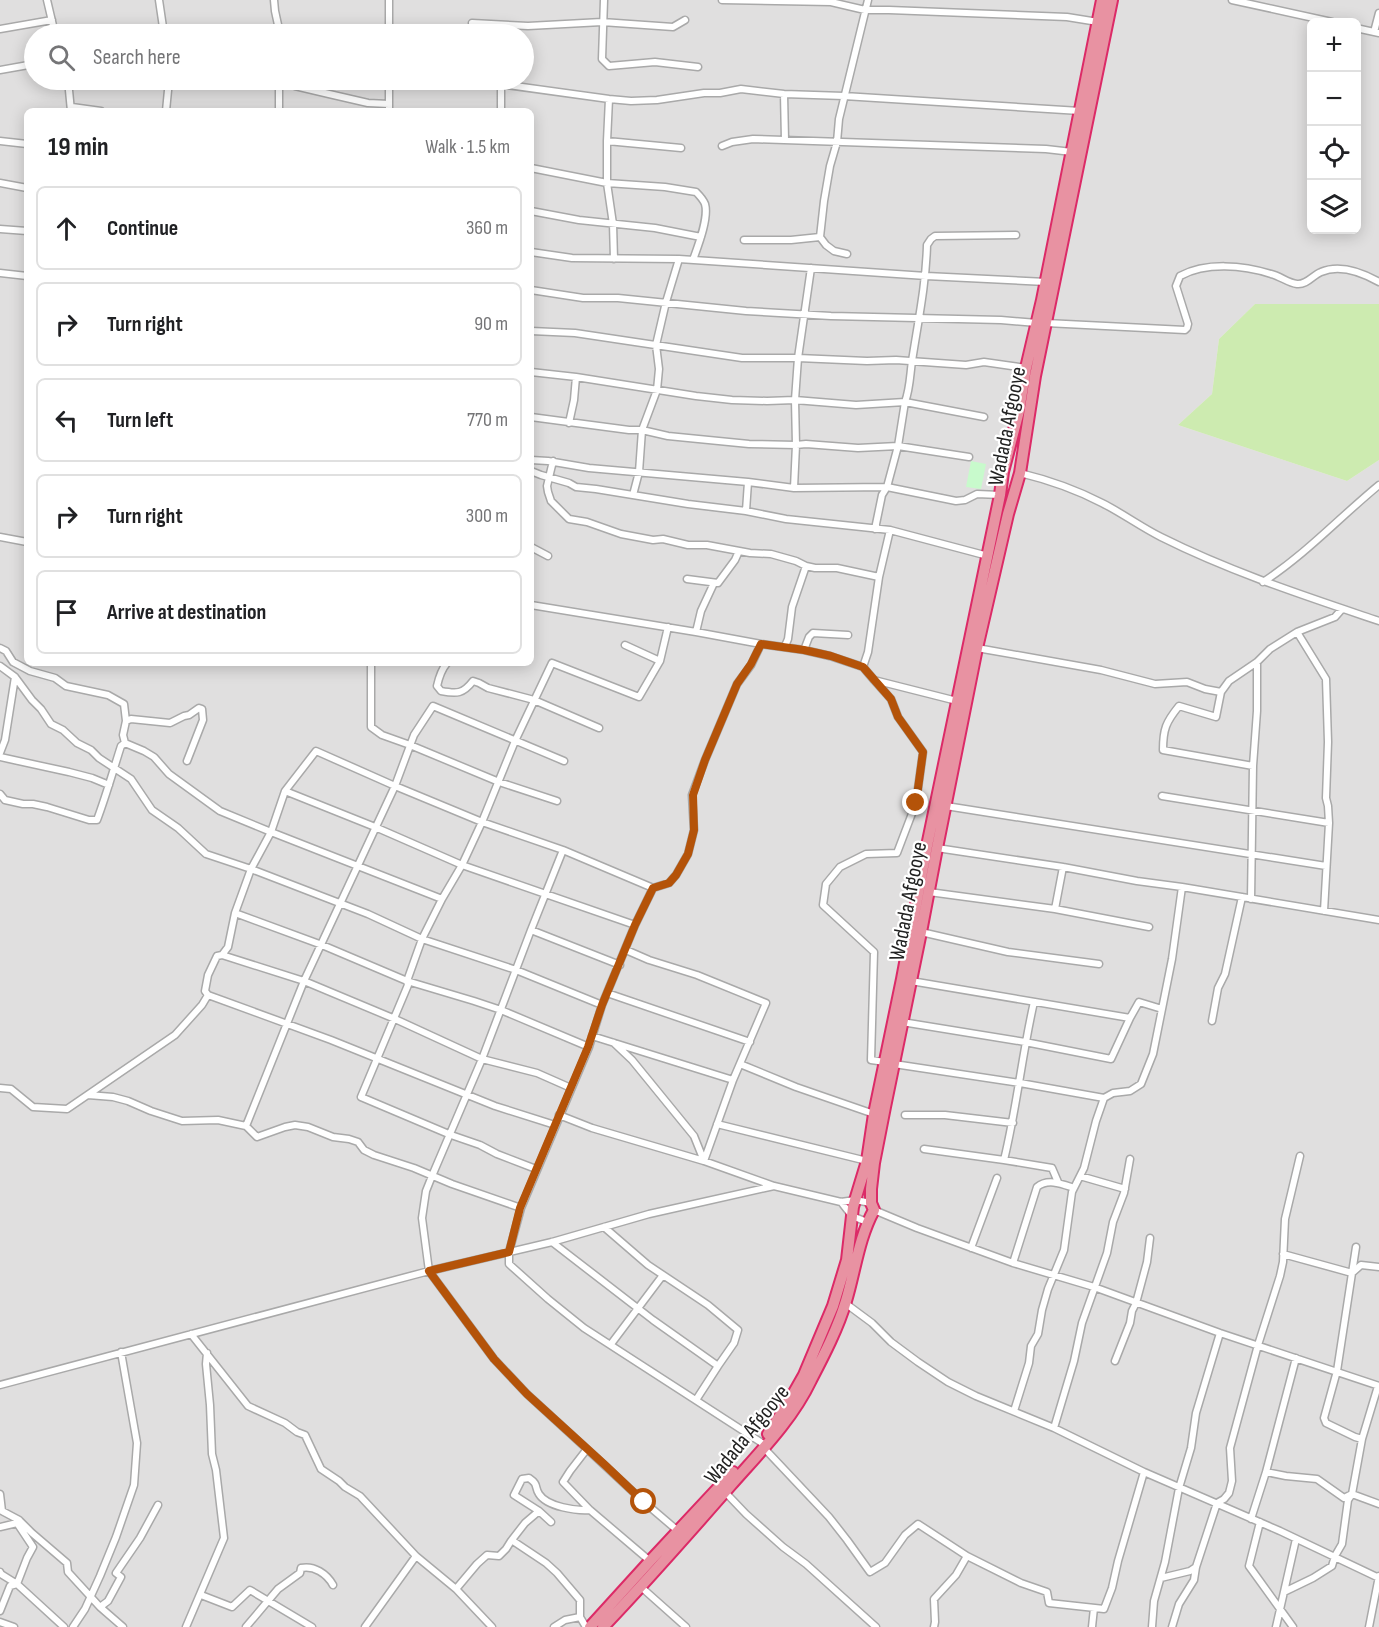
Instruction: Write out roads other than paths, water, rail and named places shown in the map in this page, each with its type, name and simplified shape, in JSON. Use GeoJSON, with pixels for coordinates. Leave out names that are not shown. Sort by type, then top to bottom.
{"type":"FeatureCollection","features":[{"type":"Feature","properties":{"kind":"highway","name":"Wadada Afgooye"},"geometry":{"type":"LineString","coordinates":[[588,1627],[678,1531],[763,1446],[804,1375],[833,1306],[847,1260],[852,1216],[867,1161],[874,1114],[902,1022],[977,648],[1019,473],[1035,376],[1046,282],[1102,0]]}},
{"type":"Feature","properties":{"kind":"highway","name":"Wadada Afgooye"},"geometry":{"type":"LineString","coordinates":[[603,1627],[641,1587],[795,1410],[832,1337],[845,1303],[873,1206],[871,1188],[889,1063],[1002,477],[1019,411],[1026,368],[1042,322],[1112,0]]}},
{"type":"Feature","properties":{"kind":"highway"},"geometry":{"type":"LineString","coordinates":[[1002,477],[1010,480],[1019,473],[1014,463],[1005,463]]}},
{"type":"Feature","properties":{"kind":"street"},"geometry":{"type":"LineString","coordinates":[[47,0],[53,24]]}},
{"type":"Feature","properties":{"kind":"street"},"geometry":{"type":"LineString","coordinates":[[159,0],[163,24]]}},
{"type":"Feature","properties":{"kind":"street"},"geometry":{"type":"LineString","coordinates":[[274,0],[278,24]]}},
{"type":"Feature","properties":{"kind":"street"},"geometry":{"type":"LineString","coordinates":[[389,0],[389,24]]}},
{"type":"Feature","properties":{"kind":"street"},"geometry":{"type":"LineString","coordinates":[[604,0],[602,59],[609,66],[655,62],[698,67]]}},
{"type":"Feature","properties":{"kind":"street"},"geometry":{"type":"LineString","coordinates":[[722,0],[831,2],[865,10],[1067,17],[1098,22]]}},
{"type":"Feature","properties":{"kind":"street"},"geometry":{"type":"LineString","coordinates":[[847,254],[834,251],[826,246],[820,237],[830,166],[837,142],[838,119],[868,0]]}},
{"type":"Feature","properties":{"kind":"street"},"geometry":{"type":"LineString","coordinates":[[1232,0],[1314,18]]}},
{"type":"Feature","properties":{"kind":"street"},"geometry":{"type":"LineString","coordinates":[[1361,29],[1376,32],[1379,13]]}},
{"type":"Feature","properties":{"kind":"street"},"geometry":{"type":"LineString","coordinates":[[29,24],[52,20]]}},
{"type":"Feature","properties":{"kind":"street"},"geometry":{"type":"LineString","coordinates":[[534,26],[602,22],[673,27],[685,21]]}},
{"type":"Feature","properties":{"kind":"street"},"geometry":{"type":"LineString","coordinates":[[472,23],[491,24]]}},
{"type":"Feature","properties":{"kind":"street"},"geometry":{"type":"LineString","coordinates":[[0,29],[24,25]]}},
{"type":"Feature","properties":{"kind":"street"},"geometry":{"type":"LineString","coordinates":[[0,70],[24,66]]}},
{"type":"Feature","properties":{"kind":"street"},"geometry":{"type":"LineString","coordinates":[[534,89],[631,101],[657,100],[741,89],[784,94],[1080,111]]}},
{"type":"Feature","properties":{"kind":"street"},"geometry":{"type":"LineString","coordinates":[[69,90],[71,108]]}},
{"type":"Feature","properties":{"kind":"street"},"geometry":{"type":"LineString","coordinates":[[167,108],[168,90]]}},
{"type":"Feature","properties":{"kind":"street"},"geometry":{"type":"LineString","coordinates":[[279,90],[279,108]]}},
{"type":"Feature","properties":{"kind":"street"},"geometry":{"type":"LineString","coordinates":[[312,90],[389,107],[389,90]]}},
{"type":"Feature","properties":{"kind":"street"},"geometry":{"type":"LineString","coordinates":[[501,90],[501,108]]}},
{"type":"Feature","properties":{"kind":"street"},"geometry":{"type":"LineString","coordinates":[[784,94],[785,140]]}},
{"type":"Feature","properties":{"kind":"street"},"geometry":{"type":"LineString","coordinates":[[609,99],[608,183],[614,259]]}},
{"type":"Feature","properties":{"kind":"street"},"geometry":{"type":"LineString","coordinates":[[722,146],[753,139],[1046,149],[1072,152]]}},
{"type":"Feature","properties":{"kind":"street"},"geometry":{"type":"LineString","coordinates":[[0,141],[24,144]]}},
{"type":"Feature","properties":{"kind":"street"},"geometry":{"type":"LineString","coordinates":[[607,141],[681,148]]}},
{"type":"Feature","properties":{"kind":"street"},"geometry":{"type":"LineString","coordinates":[[534,169],[608,183],[665,187],[696,192],[705,208],[701,237],[693,260]]}},
{"type":"Feature","properties":{"kind":"street"},"geometry":{"type":"LineString","coordinates":[[0,183],[24,187]]}},
{"type":"Feature","properties":{"kind":"street"},"geometry":{"type":"LineString","coordinates":[[534,212],[579,220],[655,228],[701,237]]}},
{"type":"Feature","properties":{"kind":"street"},"geometry":{"type":"LineString","coordinates":[[0,229],[24,231]]}},
{"type":"Feature","properties":{"kind":"street"},"geometry":{"type":"LineString","coordinates":[[875,529],[882,495],[898,446],[910,383],[918,317],[926,276],[927,245],[935,236],[1016,235]]}},
{"type":"Feature","properties":{"kind":"street"},"geometry":{"type":"LineString","coordinates":[[744,240],[791,240],[820,237]]}},
{"type":"Feature","properties":{"kind":"street"},"geometry":{"type":"LineString","coordinates":[[534,252],[572,258],[679,259],[1046,282]]}},
{"type":"Feature","properties":{"kind":"street"},"geometry":{"type":"LineString","coordinates":[[633,495],[639,472],[642,430],[657,390],[659,369],[656,345],[679,259]]}},
{"type":"Feature","properties":{"kind":"street"},"geometry":{"type":"LineString","coordinates":[[534,290],[583,298],[618,298],[831,316],[1017,320],[1185,330],[1188,324],[1176,286],[1180,276],[1204,267],[1242,268],[1270,273],[1301,284],[1324,270],[1350,270],[1379,282]]}},
{"type":"Feature","properties":{"kind":"street"},"geometry":{"type":"LineString","coordinates":[[794,488],[798,358],[812,268]]}},
{"type":"Feature","properties":{"kind":"street"},"geometry":{"type":"LineString","coordinates":[[0,273],[24,276]]}},
{"type":"Feature","properties":{"kind":"street"},"geometry":{"type":"LineString","coordinates":[[534,331],[575,333],[742,358],[966,365],[984,362],[1026,368]]}},
{"type":"Feature","properties":{"kind":"street"},"geometry":{"type":"LineString","coordinates":[[534,372],[576,376],[732,400],[795,400],[856,405],[905,402],[984,417]]}},
{"type":"Feature","properties":{"kind":"street"},"geometry":{"type":"LineString","coordinates":[[569,423],[576,376]]}},
{"type":"Feature","properties":{"kind":"street"},"geometry":{"type":"LineString","coordinates":[[534,417],[642,430],[660,435],[750,444],[898,446],[969,457]]}},
{"type":"Feature","properties":{"kind":"street"},"geometry":{"type":"LineString","coordinates":[[534,460],[553,461],[589,468],[794,488],[886,487],[956,501],[977,495],[1000,495]]}},
{"type":"Feature","properties":{"kind":"street"},"geometry":{"type":"LineString","coordinates":[[553,461],[547,486],[551,501],[569,519],[653,540],[771,554],[815,568],[837,568],[879,577]]}},
{"type":"Feature","properties":{"kind":"street"},"geometry":{"type":"LineString","coordinates":[[534,472],[576,487],[746,511],[786,519],[890,530],[988,556]]}},
{"type":"Feature","properties":{"kind":"street"},"geometry":{"type":"LineString","coordinates":[[1019,473],[1066,486],[1125,515],[1160,537],[1263,582],[1379,621]]}},
{"type":"Feature","properties":{"kind":"street"},"geometry":{"type":"LineString","coordinates":[[746,511],[748,482]]}},
{"type":"Feature","properties":{"kind":"street"},"geometry":{"type":"LineString","coordinates":[[1263,582],[1301,555],[1379,485]]}},
{"type":"Feature","properties":{"kind":"street"},"geometry":{"type":"LineString","coordinates":[[863,667],[868,652],[879,577],[890,530]]}},
{"type":"Feature","properties":{"kind":"street"},"geometry":{"type":"LineString","coordinates":[[0,537],[24,541]]}},
{"type":"Feature","properties":{"kind":"street"},"geometry":{"type":"LineString","coordinates":[[534,549],[548,556]]}},
{"type":"Feature","properties":{"kind":"street"},"geometry":{"type":"LineString","coordinates":[[687,579],[718,583],[739,551]]}},
{"type":"Feature","properties":{"kind":"street"},"geometry":{"type":"LineString","coordinates":[[785,646],[792,607],[806,566]]}},
{"type":"Feature","properties":{"kind":"street"},"geometry":{"type":"LineString","coordinates":[[696,632],[701,611],[714,583]]}},
{"type":"Feature","properties":{"kind":"street"},"geometry":{"type":"LineString","coordinates":[[534,605],[761,644],[785,646],[831,656],[863,667],[891,699],[898,717],[923,752],[916,803],[897,853],[866,854],[840,867],[826,884],[823,905],[874,952],[872,1060],[1104,1098],[1113,1093],[1130,1091],[1141,1084],[1154,1054],[1172,959],[1182,887]]}},
{"type":"Feature","properties":{"kind":"street"},"geometry":{"type":"LineString","coordinates":[[1252,766],[1163,750],[1166,721],[1179,706],[1216,717],[1221,692],[1229,681],[1257,662],[1270,649],[1297,632],[1335,617],[1342,609]]}},
{"type":"Feature","properties":{"kind":"street"},"geometry":{"type":"LineString","coordinates":[[536,1169],[361,1097],[408,986],[407,981],[422,939],[462,865],[515,741],[552,663],[639,697],[660,661],[668,627]]}},
{"type":"Feature","properties":{"kind":"street"},"geometry":{"type":"LineString","coordinates":[[1297,632],[1326,679],[1328,742],[1326,798],[1329,824],[1324,911]]}},
{"type":"Feature","properties":{"kind":"street"},"geometry":{"type":"LineString","coordinates":[[804,650],[813,633],[848,635]]}},
{"type":"Feature","properties":{"kind":"street"},"geometry":{"type":"LineString","coordinates":[[555,1125],[495,1106],[331,1040],[208,995],[205,991],[208,975],[217,956],[222,955],[228,947],[235,913],[251,869],[271,832],[285,791],[316,751],[482,822],[563,850],[653,888],[669,883],[688,854],[694,830],[693,795],[702,768],[737,684],[761,644]]}},
{"type":"Feature","properties":{"kind":"street"},"geometry":{"type":"LineString","coordinates":[[626,645],[660,661]]}},
{"type":"Feature","properties":{"kind":"street"},"geometry":{"type":"LineString","coordinates":[[0,648],[6,651],[13,662],[30,671],[55,678],[66,686],[108,695],[124,704],[125,743]]}},
{"type":"Feature","properties":{"kind":"street"},"geometry":{"type":"LineString","coordinates":[[977,648],[1101,670],[1155,684],[1187,682],[1221,692]]}},
{"type":"Feature","properties":{"kind":"street"},"geometry":{"type":"LineString","coordinates":[[1251,899],[1252,766],[1257,711],[1257,662]]}},
{"type":"Feature","properties":{"kind":"street"},"geometry":{"type":"LineString","coordinates":[[0,666],[15,677],[51,724],[63,730],[77,743],[92,750],[99,758],[131,779],[152,810],[178,828],[206,854],[251,869],[378,919],[422,939],[516,970],[602,1005]]}},
{"type":"Feature","properties":{"kind":"street"},"geometry":{"type":"LineString","coordinates":[[371,666],[371,727],[382,735],[499,782],[557,801]]}},
{"type":"Feature","properties":{"kind":"street"},"geometry":{"type":"LineString","coordinates":[[444,666],[437,686],[441,691],[458,693],[473,681],[479,682],[488,688],[534,700],[599,728]]}},
{"type":"Feature","properties":{"kind":"street"},"geometry":{"type":"LineString","coordinates":[[15,677],[0,755],[76,774],[109,785]]}},
{"type":"Feature","properties":{"kind":"street"},"geometry":{"type":"LineString","coordinates":[[874,680],[957,701]]}},
{"type":"Feature","properties":{"kind":"street"},"geometry":{"type":"LineString","coordinates":[[246,1126],[304,981],[395,786],[414,735],[433,706],[564,761]]}},
{"type":"Feature","properties":{"kind":"street"},"geometry":{"type":"LineString","coordinates":[[126,721],[131,719],[170,723],[199,708],[202,709],[203,720],[187,761]]}},
{"type":"Feature","properties":{"kind":"street"},"geometry":{"type":"LineString","coordinates":[[0,794],[5,800],[47,807],[89,820],[97,820],[121,746],[125,743]]}},
{"type":"Feature","properties":{"kind":"street"},"geometry":{"type":"LineString","coordinates":[[125,743],[154,757],[169,774],[220,811],[442,899]]}},
{"type":"Feature","properties":{"kind":"street"},"geometry":{"type":"LineString","coordinates":[[285,791],[462,865],[635,925]]}},
{"type":"Feature","properties":{"kind":"street"},"geometry":{"type":"LineString","coordinates":[[1162,796],[1329,824]]}},
{"type":"Feature","properties":{"kind":"street"},"geometry":{"type":"LineString","coordinates":[[946,806],[1326,866]]}},
{"type":"Feature","properties":{"kind":"street"},"geometry":{"type":"LineString","coordinates":[[937,848],[1379,921]]}},
{"type":"Feature","properties":{"kind":"street"},"geometry":{"type":"LineString","coordinates":[[563,850],[468,1095],[426,1191],[422,1218],[429,1271],[494,1359],[527,1394],[678,1531]]}},
{"type":"Feature","properties":{"kind":"street"},"geometry":{"type":"LineString","coordinates":[[1055,909],[1063,867]]}},
{"type":"Feature","properties":{"kind":"street"},"geometry":{"type":"LineString","coordinates":[[653,888],[635,925],[602,1005],[588,1047],[520,1208],[509,1252],[509,1264],[584,1328],[763,1446],[829,1517],[870,1572],[885,1563],[905,1535],[918,1524],[968,1556],[1021,1583],[1047,1592],[1049,1604],[1104,1609],[1144,1472]]}},
{"type":"Feature","properties":{"kind":"street"},"geometry":{"type":"LineString","coordinates":[[929,892],[1055,909],[1149,927]]}},
{"type":"Feature","properties":{"kind":"street"},"geometry":{"type":"LineString","coordinates":[[1212,1021],[1218,988],[1225,974],[1242,897]]}},
{"type":"Feature","properties":{"kind":"street"},"geometry":{"type":"LineString","coordinates":[[235,913],[322,945],[407,981],[501,1010],[588,1047]]}},
{"type":"Feature","properties":{"kind":"street"},"geometry":{"type":"LineString","coordinates":[[531,930],[620,965]]}},
{"type":"Feature","properties":{"kind":"street"},"geometry":{"type":"LineString","coordinates":[[921,932],[1008,952],[1099,964]]}},
{"type":"Feature","properties":{"kind":"street"},"geometry":{"type":"LineString","coordinates":[[626,950],[766,1003],[733,1080],[704,1161]]}},
{"type":"Feature","properties":{"kind":"street"},"geometry":{"type":"LineString","coordinates":[[222,955],[304,981],[482,1059],[537,1073],[571,1088]]}},
{"type":"Feature","properties":{"kind":"street"},"geometry":{"type":"LineString","coordinates":[[911,981],[1130,1018]]}},
{"type":"Feature","properties":{"kind":"street"},"geometry":{"type":"LineString","coordinates":[[608,993],[750,1042]]}},
{"type":"Feature","properties":{"kind":"street"},"geometry":{"type":"LineString","coordinates":[[0,1088],[11,1089],[33,1107],[67,1109],[174,1035],[202,1005],[208,995]]}},
{"type":"Feature","properties":{"kind":"street"},"geometry":{"type":"LineString","coordinates":[[1004,1160],[1013,1123],[1025,1042],[1034,1002]]}},
{"type":"Feature","properties":{"kind":"street"},"geometry":{"type":"LineString","coordinates":[[902,1022],[1111,1059],[1139,1002],[1162,1009]]}},
{"type":"Feature","properties":{"kind":"street"},"geometry":{"type":"LineString","coordinates":[[592,1036],[733,1080]]}},
{"type":"Feature","properties":{"kind":"street"},"geometry":{"type":"LineString","coordinates":[[614,1043],[632,1060],[694,1136],[704,1161]]}},
{"type":"Feature","properties":{"kind":"street"},"geometry":{"type":"LineString","coordinates":[[740,1064],[796,1087],[874,1114]]}},
{"type":"Feature","properties":{"kind":"street"},"geometry":{"type":"LineString","coordinates":[[88,1095],[128,1101],[182,1121],[218,1120],[246,1126],[257,1137],[295,1125],[308,1127],[333,1137],[358,1142],[364,1150],[374,1155],[520,1208]]}},
{"type":"Feature","properties":{"kind":"street"},"geometry":{"type":"LineString","coordinates":[[1014,1411],[1029,1363],[1031,1346],[1038,1334],[1048,1289],[1064,1250],[1070,1200],[1084,1168],[1104,1098]]}},
{"type":"Feature","properties":{"kind":"street"},"geometry":{"type":"LineString","coordinates":[[559,1115],[592,1128],[704,1161],[774,1186],[841,1202],[855,1200],[873,1206],[917,1228],[1013,1263],[1094,1287],[1220,1333],[1378,1386],[1362,1439],[1352,1494],[1347,1500],[1342,1544],[1332,1566],[1284,1592]]}},
{"type":"Feature","properties":{"kind":"street"},"geometry":{"type":"LineString","coordinates":[[904,1115],[945,1115],[1013,1123]]}},
{"type":"Feature","properties":{"kind":"street"},"geometry":{"type":"LineString","coordinates":[[717,1124],[867,1161]]}},
{"type":"Feature","properties":{"kind":"street"},"geometry":{"type":"LineString","coordinates":[[924,1149],[1052,1168],[1058,1182]]}},
{"type":"Feature","properties":{"kind":"street"},"geometry":{"type":"LineString","coordinates":[[1172,1627],[1179,1604],[1194,1580],[1196,1567],[1217,1503],[1229,1493],[1232,1481],[1230,1448],[1258,1345],[1280,1276],[1285,1219],[1300,1156]]}},
{"type":"Feature","properties":{"kind":"street"},"geometry":{"type":"LineString","coordinates":[[1054,1428],[1074,1361],[1082,1323],[1107,1253],[1113,1222],[1125,1189],[1130,1159]]}},
{"type":"Feature","properties":{"kind":"street"},"geometry":{"type":"LineString","coordinates":[[1080,1176],[1125,1189]]}},
{"type":"Feature","properties":{"kind":"street"},"geometry":{"type":"LineString","coordinates":[[971,1248],[997,1178]]}},
{"type":"Feature","properties":{"kind":"street"},"geometry":{"type":"LineString","coordinates":[[1013,1263],[1037,1187],[1040,1184],[1058,1182],[1074,1188]]}},
{"type":"Feature","properties":{"kind":"street"},"geometry":{"type":"LineString","coordinates":[[0,1385],[429,1271],[552,1242],[649,1214],[774,1186]]}},
{"type":"Feature","properties":{"kind":"street"},"geometry":{"type":"LineString","coordinates":[[841,1202],[852,1216],[867,1222]]}},
{"type":"Feature","properties":{"kind":"street"},"geometry":{"type":"LineString","coordinates":[[604,1227],[648,1265],[708,1305],[738,1330],[734,1343],[696,1400]]}},
{"type":"Feature","properties":{"kind":"street"},"geometry":{"type":"LineString","coordinates":[[1115,1361],[1136,1303],[1147,1262],[1150,1238]]}},
{"type":"Feature","properties":{"kind":"street"},"geometry":{"type":"LineString","coordinates":[[552,1242],[718,1366]]}},
{"type":"Feature","properties":{"kind":"street"},"geometry":{"type":"LineString","coordinates":[[1356,1247],[1337,1371],[1324,1418],[1326,1423],[1362,1439]]}},
{"type":"Feature","properties":{"kind":"street"},"geometry":{"type":"LineString","coordinates":[[1283,1254],[1352,1273]]}},
{"type":"Feature","properties":{"kind":"street"},"geometry":{"type":"LineString","coordinates":[[1352,1273],[1361,1265],[1379,1267]]}},
{"type":"Feature","properties":{"kind":"street"},"geometry":{"type":"LineString","coordinates":[[611,1344],[663,1275]]}},
{"type":"Feature","properties":{"kind":"street"},"geometry":{"type":"LineString","coordinates":[[845,1303],[872,1323],[891,1342],[948,1382],[1379,1577],[1369,1627]]}},
{"type":"Feature","properties":{"kind":"street"},"geometry":{"type":"LineString","coordinates":[[1152,1627],[1154,1601],[1161,1578],[1179,1488],[1191,1448],[1196,1413],[1220,1333]]}},
{"type":"Feature","properties":{"kind":"street"},"geometry":{"type":"LineString","coordinates":[[191,1334],[248,1406],[305,1435],[321,1469],[360,1496],[417,1556],[456,1589],[492,1627]]}},
{"type":"Feature","properties":{"kind":"street"},"geometry":{"type":"LineString","coordinates":[[73,1627],[86,1609],[116,1537],[134,1485],[137,1443],[121,1352]]}},
{"type":"Feature","properties":{"kind":"street"},"geometry":{"type":"LineString","coordinates":[[186,1627],[224,1538],[212,1454],[207,1352]]}},
{"type":"Feature","properties":{"kind":"street"},"geometry":{"type":"LineString","coordinates":[[1251,1519],[1296,1358]]}},
{"type":"Feature","properties":{"kind":"street"},"geometry":{"type":"LineString","coordinates":[[587,1449],[563,1482],[590,1510],[650,1561]]}},
{"type":"Feature","properties":{"kind":"street"},"geometry":{"type":"LineString","coordinates":[[1266,1472],[1317,1479],[1344,1498],[1352,1494],[1379,1504]]}},
{"type":"Feature","properties":{"kind":"street"},"geometry":{"type":"LineString","coordinates":[[551,1522],[539,1511],[514,1495],[522,1479],[529,1478],[536,1483],[539,1494],[550,1503],[572,1510],[590,1510]]}},
{"type":"Feature","properties":{"kind":"street"},"geometry":{"type":"LineString","coordinates":[[725,1492],[753,1520],[823,1578],[876,1627]]}},
{"type":"Feature","properties":{"kind":"street"},"geometry":{"type":"LineString","coordinates":[[0,1494],[2,1511],[18,1521],[67,1563],[68,1572],[100,1607],[123,1627]]}},
{"type":"Feature","properties":{"kind":"street"},"geometry":{"type":"LineString","coordinates":[[100,1607],[108,1600],[121,1577],[116,1573],[141,1538],[158,1505]]}},
{"type":"Feature","properties":{"kind":"street"},"geometry":{"type":"LineString","coordinates":[[456,1589],[480,1560],[487,1555],[499,1556],[525,1523],[539,1511]]}},
{"type":"Feature","properties":{"kind":"street"},"geometry":{"type":"LineString","coordinates":[[0,1527],[18,1521]]}},
{"type":"Feature","properties":{"kind":"street"},"geometry":{"type":"LineString","coordinates":[[17,1584],[33,1547],[18,1521]]}},
{"type":"Feature","properties":{"kind":"street"},"geometry":{"type":"LineString","coordinates":[[1260,1522],[1249,1566],[1293,1627]]}},
{"type":"Feature","properties":{"kind":"street"},"geometry":{"type":"LineString","coordinates":[[1276,1627],[1296,1539]]}},
{"type":"Feature","properties":{"kind":"street"},"geometry":{"type":"LineString","coordinates":[[511,1541],[516,1542],[557,1573],[580,1600],[580,1617],[588,1627]]}},
{"type":"Feature","properties":{"kind":"street"},"geometry":{"type":"LineString","coordinates":[[365,1627],[417,1556]]}},
{"type":"Feature","properties":{"kind":"street"},"geometry":{"type":"LineString","coordinates":[[934,1627],[934,1599],[956,1575],[968,1556]]}},
{"type":"Feature","properties":{"kind":"street"},"geometry":{"type":"LineString","coordinates":[[1161,1578],[1190,1571],[1196,1567]]}},
{"type":"Feature","properties":{"kind":"street"},"geometry":{"type":"LineString","coordinates":[[246,1627],[278,1590],[300,1573],[301,1568],[312,1568],[328,1576],[333,1585]]}},
{"type":"Feature","properties":{"kind":"street"},"geometry":{"type":"LineString","coordinates":[[0,1573],[17,1584],[63,1627]]}},
{"type":"Feature","properties":{"kind":"street"},"geometry":{"type":"LineString","coordinates":[[0,1611],[10,1586],[17,1584]]}},
{"type":"Feature","properties":{"kind":"street"},"geometry":{"type":"LineString","coordinates":[[641,1587],[686,1627]]}},
{"type":"Feature","properties":{"kind":"street"},"geometry":{"type":"LineString","coordinates":[[201,1595],[232,1607],[250,1590],[312,1627]]}},
{"type":"Feature","properties":{"kind":"street"},"geometry":{"type":"LineString","coordinates":[[1092,1627],[1094,1608]]}},
{"type":"Feature","properties":{"kind":"street"},"geometry":{"type":"LineString","coordinates":[[554,1627],[565,1620],[580,1617]]}},
{"type":"Feature","properties":{"kind":"street"},"geometry":{"type":"LineString","coordinates":[[0,1623],[7,1627]]}},
{"type":"Feature","properties":{"kind":"street"},"geometry":{"type":"LineString","coordinates":[[0,1623],[14,1627]]}}]}
